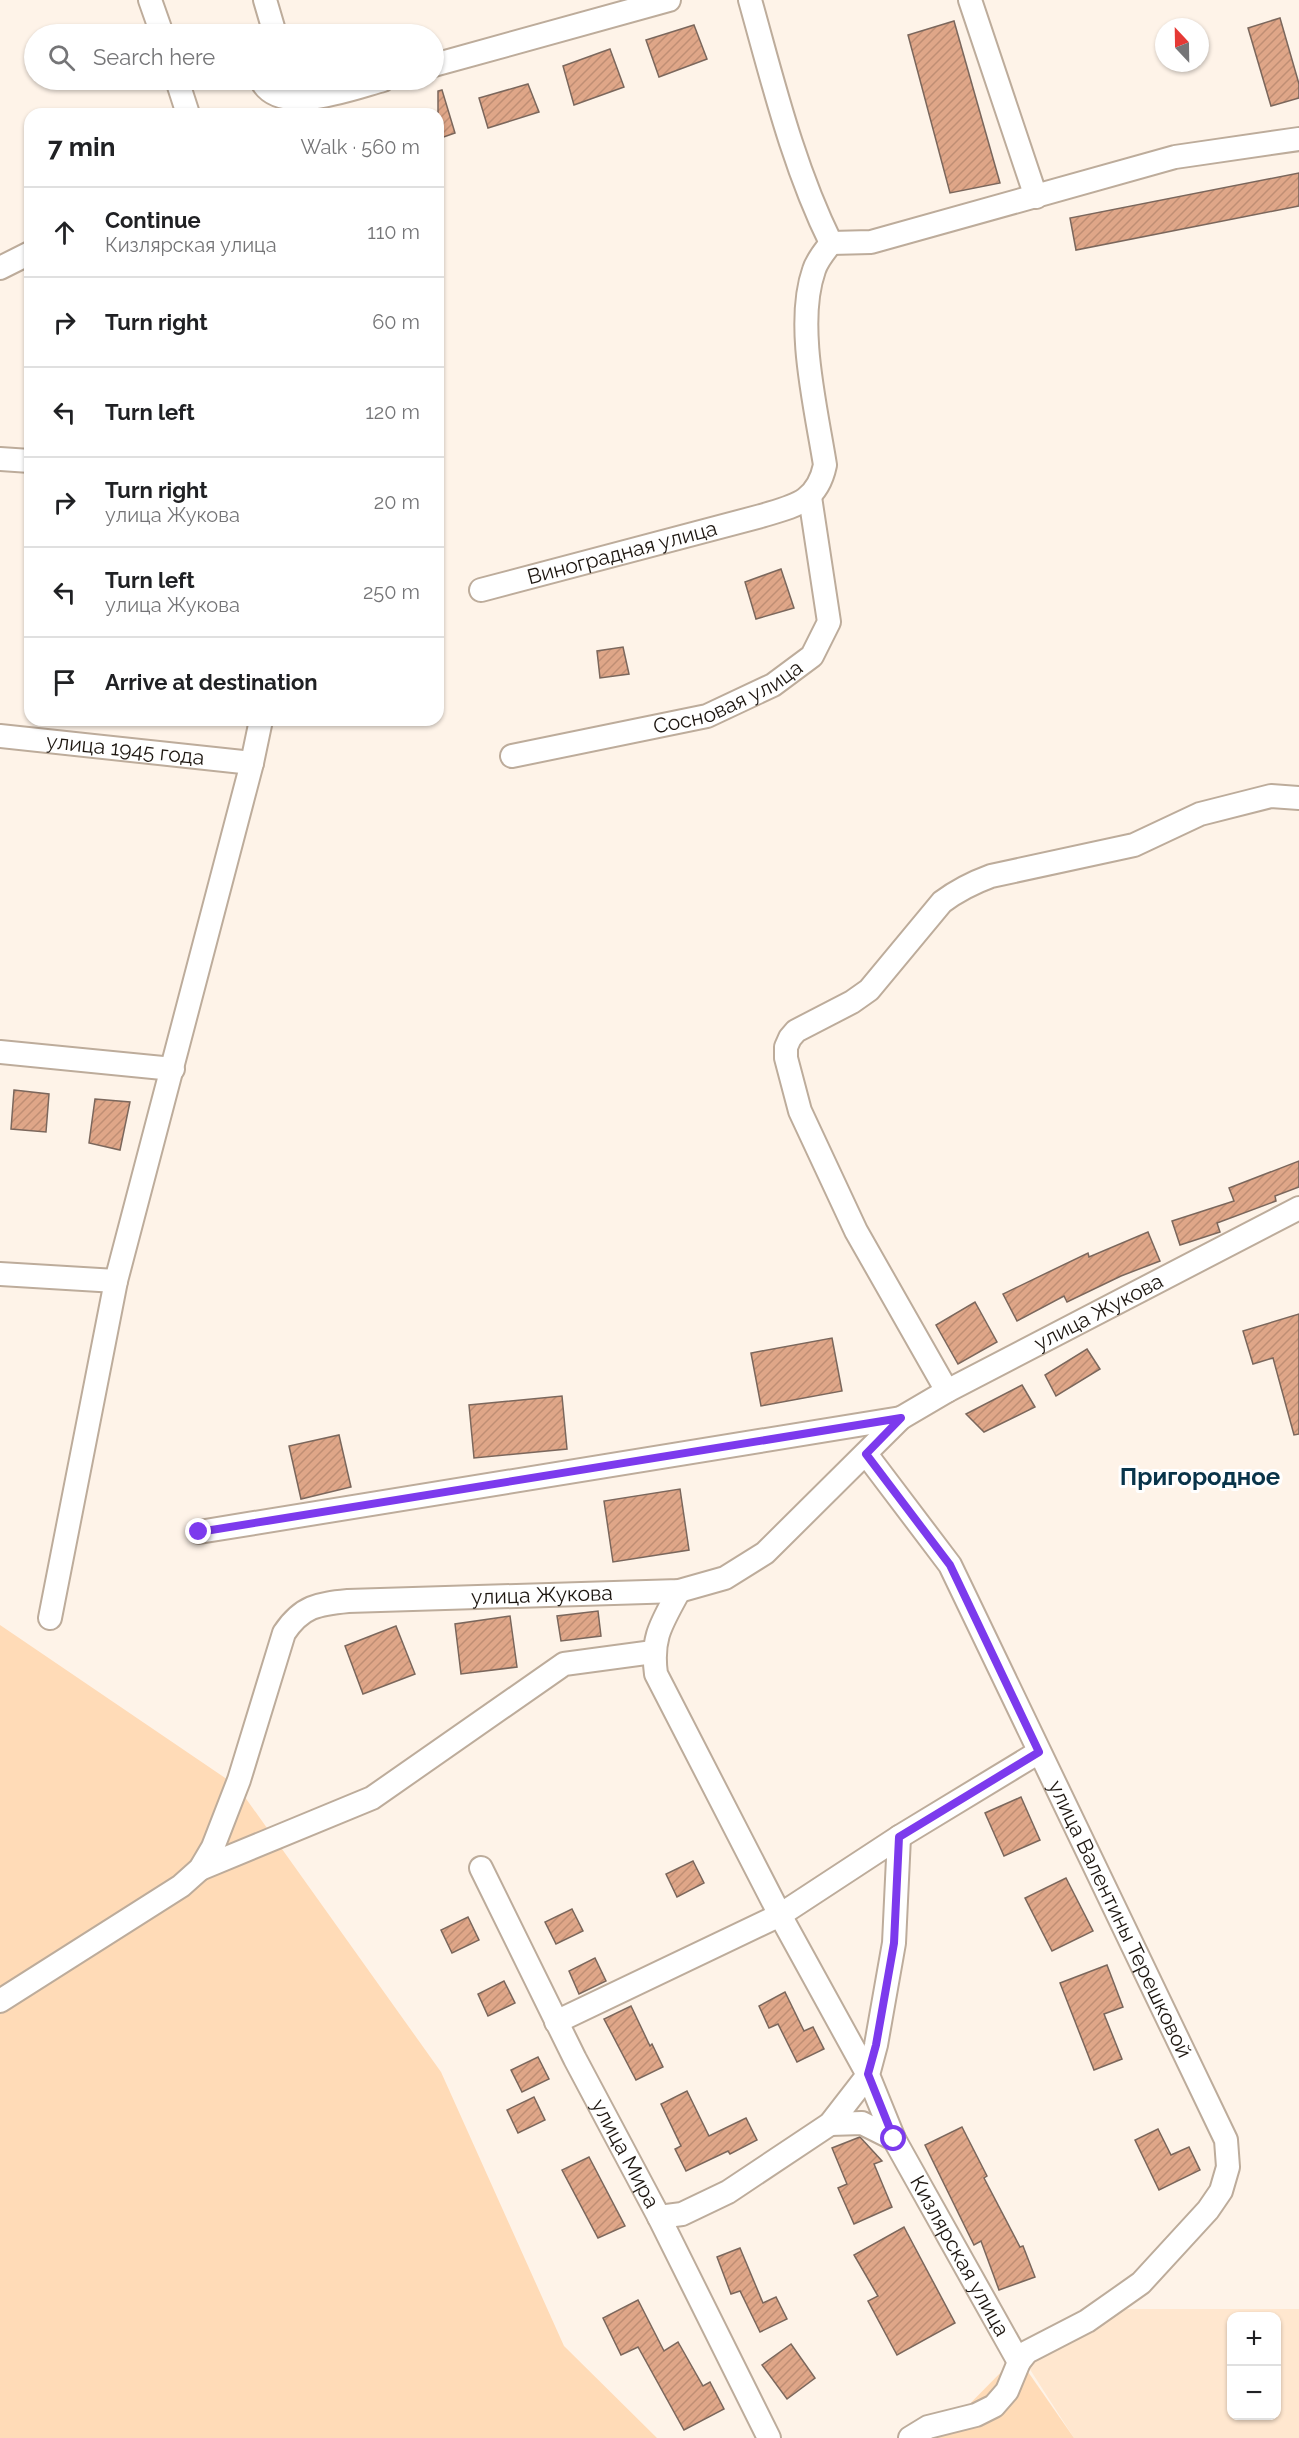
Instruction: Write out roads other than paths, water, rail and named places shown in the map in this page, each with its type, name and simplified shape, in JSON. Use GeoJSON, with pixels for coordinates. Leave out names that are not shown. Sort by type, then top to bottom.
{"type":"FeatureCollection","features":[{"type":"Feature","properties":{"kind":"street"},"geometry":{"type":"LineString","coordinates":[[150,0],[158,24]]}},
{"type":"Feature","properties":{"kind":"street"},"geometry":{"type":"LineString","coordinates":[[265,0],[272,24]]}},
{"type":"Feature","properties":{"kind":"street"},"geometry":{"type":"LineString","coordinates":[[444,62],[669,0]]}},
{"type":"Feature","properties":{"kind":"street"},"geometry":{"type":"LineString","coordinates":[[750,0],[783,118],[818,215],[831,243]]}},
{"type":"Feature","properties":{"kind":"street"},"geometry":{"type":"LineString","coordinates":[[970,0],[1036,197]]}},
{"type":"Feature","properties":{"kind":"street"},"geometry":{"type":"LineString","coordinates":[[180,90],[186,108]]}},
{"type":"Feature","properties":{"kind":"street"},"geometry":{"type":"LineString","coordinates":[[275,90],[285,96],[315,98],[345,90]]}},
{"type":"Feature","properties":{"kind":"street"},"geometry":{"type":"LineString","coordinates":[[831,243],[871,242],[1175,157],[1299,139]]}},
{"type":"Feature","properties":{"kind":"street"},"geometry":{"type":"LineString","coordinates":[[810,497],[821,482],[825,465],[806,336],[806,299],[815,267],[831,243]]}},
{"type":"Feature","properties":{"kind":"street"},"geometry":{"type":"LineString","coordinates":[[0,268],[24,256]]}},
{"type":"Feature","properties":{"kind":"street"},"geometry":{"type":"LineString","coordinates":[[0,459],[24,461]]}},
{"type":"Feature","properties":{"kind":"street","name":"Виноградная улица"},"geometry":{"type":"LineString","coordinates":[[481,590],[761,516],[791,507],[810,497]]}},
{"type":"Feature","properties":{"kind":"street","name":"Сосновая улица"},"geometry":{"type":"LineString","coordinates":[[512,756],[707,716],[773,685],[812,656],[829,622],[810,497]]}},
{"type":"Feature","properties":{"kind":"street"},"geometry":{"type":"LineString","coordinates":[[50,1617],[116,1281],[173,1069],[260,726]]}},
{"type":"Feature","properties":{"kind":"street","name":"улица 1945 года"},"geometry":{"type":"LineString","coordinates":[[0,736],[252,763]]}},
{"type":"Feature","properties":{"kind":"street"},"geometry":{"type":"LineString","coordinates":[[947,1391],[856,1231],[800,1111],[786,1058],[786,1047],[790,1038],[796,1031],[852,1002],[869,990],[942,902],[973,882],[991,876],[1134,845],[1200,814],[1271,796],[1299,798]]}},
{"type":"Feature","properties":{"kind":"street"},"geometry":{"type":"LineString","coordinates":[[0,1052],[173,1069]]}},
{"type":"Feature","properties":{"kind":"street","name":"улица Жукова"},"geometry":{"type":"LineString","coordinates":[[200,1869],[213,1846],[239,1780],[284,1633],[293,1620],[305,1610],[323,1603],[348,1601],[679,1591],[725,1578],[765,1553],[901,1418],[947,1391],[1299,1208]]}},
{"type":"Feature","properties":{"kind":"street"},"geometry":{"type":"LineString","coordinates":[[0,1274],[116,1281]]}},
{"type":"Feature","properties":{"kind":"street","name":"улица Жукова"},"geometry":{"type":"LineString","coordinates":[[199,1532],[901,1418]]}},
{"type":"Feature","properties":{"kind":"street","name":"улица Валентины Терешковой"},"geometry":{"type":"LineString","coordinates":[[866,1454],[950,1565],[1226,2140],[1228,2167],[1221,2191],[1208,2210],[1141,2283],[1087,2321],[1027,2352],[1018,2362]]}},
{"type":"Feature","properties":{"kind":"street"},"geometry":{"type":"LineString","coordinates":[[0,2001],[181,1886],[200,1869],[372,1798],[564,1664],[653,1652],[658,1630],[679,1591]]}},
{"type":"Feature","properties":{"kind":"street","name":"Кизлярская улица"},"geometry":{"type":"LineString","coordinates":[[653,1652],[656,1674],[780,1915],[868,2074],[894,2139],[1018,2362]]}},
{"type":"Feature","properties":{"kind":"street"},"geometry":{"type":"LineString","coordinates":[[556,2022],[780,1915],[899,1837],[1039,1752]]}},
{"type":"Feature","properties":{"kind":"street"},"geometry":{"type":"LineString","coordinates":[[659,2217],[682,2214],[729,2192],[830,2124],[868,2074],[876,2045],[894,1943],[899,1837]]}},
{"type":"Feature","properties":{"kind":"street","name":"улица Мира"},"geometry":{"type":"LineString","coordinates":[[481,1868],[556,2022],[659,2217],[769,2438]]}},
{"type":"Feature","properties":{"kind":"street"},"geometry":{"type":"LineString","coordinates":[[830,2124],[862,2123],[894,2139]]}},
{"type":"Feature","properties":{"kind":"street"},"geometry":{"type":"LineString","coordinates":[[910,2438],[928,2427],[976,2415],[994,2406],[1007,2391],[1018,2362]]}},
{"type":"Feature","properties":{"kind":"district","name":"Пригородное"},"geometry":{"type":"Point","coordinates":[1200,1477]}}]}
